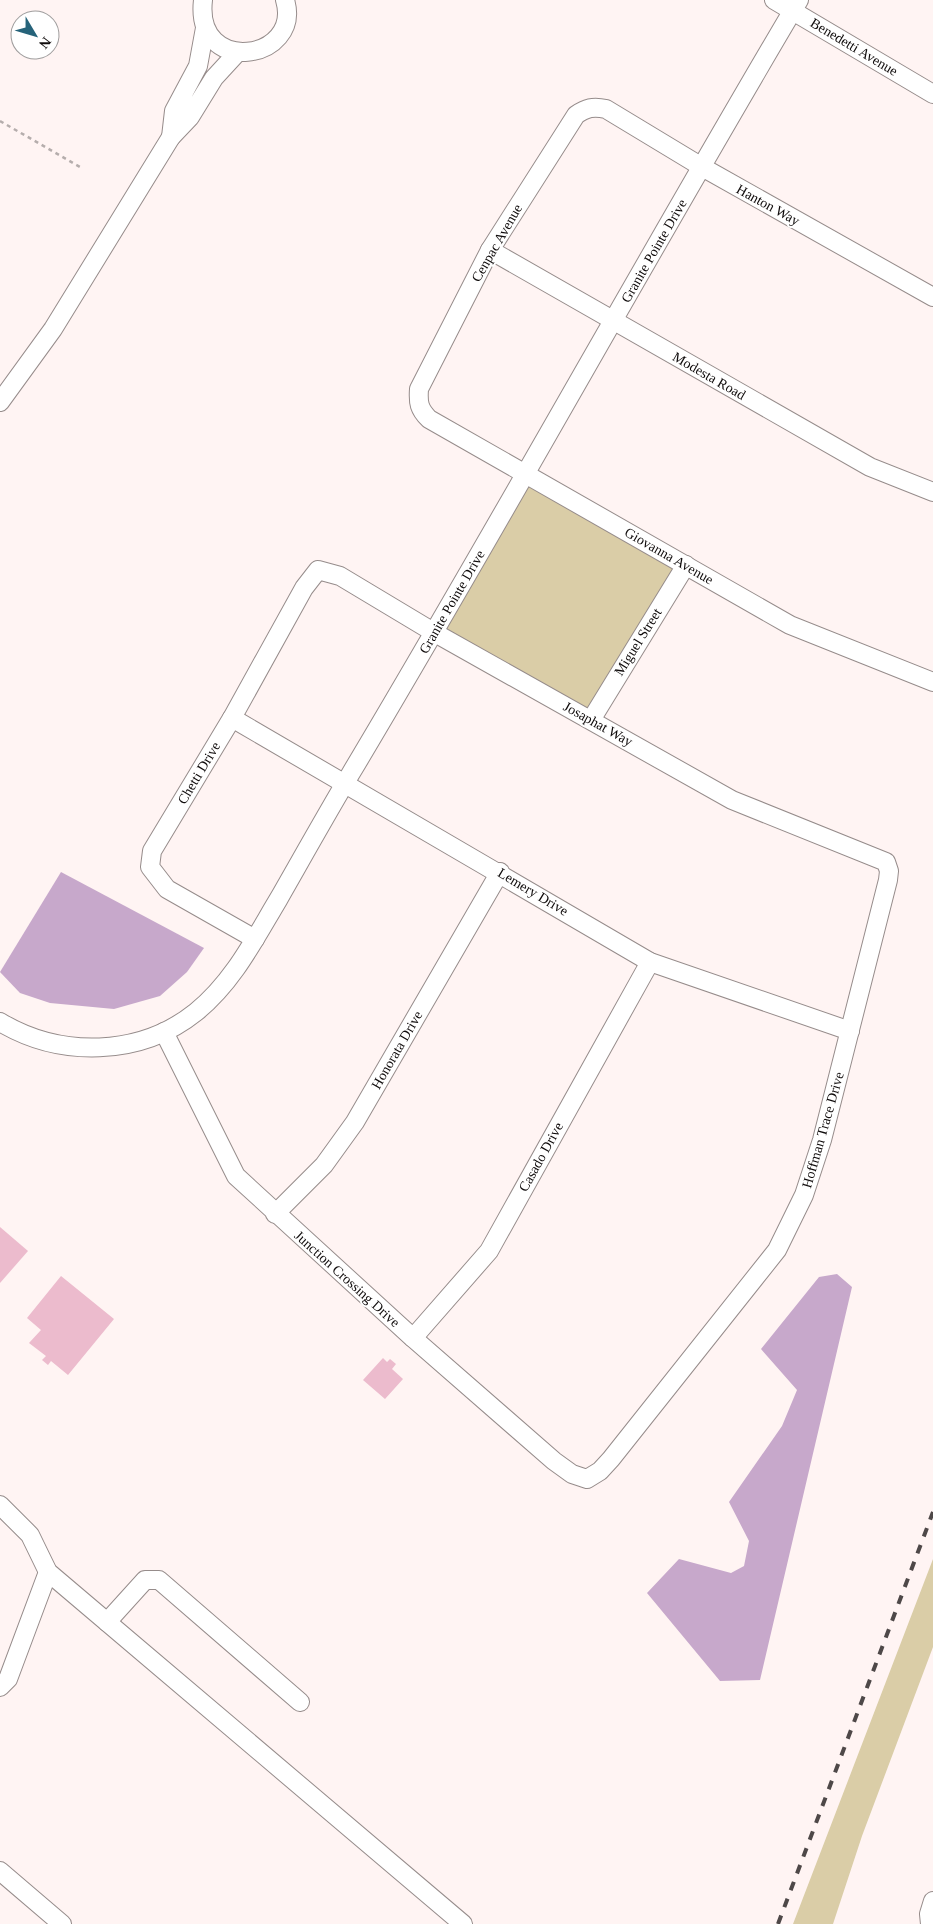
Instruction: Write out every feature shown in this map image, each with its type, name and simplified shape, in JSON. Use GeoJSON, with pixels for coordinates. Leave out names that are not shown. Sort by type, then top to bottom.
{"type":"FeatureCollection","features":[{"type":"Feature","properties":{"kind":"street"},"geometry":{"type":"LineString","coordinates":[[200,10],[213,40],[224,48],[237,53],[250,53],[263,49],[274,41],[282,30],[287,17],[286,0]]}},
{"type":"Feature","properties":{"kind":"street","name":"Benedetti Avenue"},"geometry":{"type":"LineString","coordinates":[[774,0],[796,5],[933,94]]}},
{"type":"Feature","properties":{"kind":"street","name":"Granite Pointe Drive"},"geometry":{"type":"LineString","coordinates":[[0,1022],[21,1034],[64,1047],[99,1048],[133,1043],[164,1032],[193,1014],[220,992],[255,939],[345,783],[435,633],[525,473],[796,5]]}},
{"type":"Feature","properties":{"kind":"street"},"geometry":{"type":"LineString","coordinates":[[171,137],[174,111],[198,66],[200,10]]}},
{"type":"Feature","properties":{"kind":"street"},"geometry":{"type":"LineString","coordinates":[[0,402],[53,329],[171,137],[190,117],[214,78],[237,53]]}},
{"type":"Feature","properties":{"kind":"street","name":"Cenpac Avenue"},"geometry":{"type":"LineString","coordinates":[[418,406],[419,389],[490,250],[576,115],[586,108],[597,106],[606,109]]}},
{"type":"Feature","properties":{"kind":"street","name":"Hanton Way"},"geometry":{"type":"LineString","coordinates":[[606,109],[702,167],[933,297]]}},
{"type":"Feature","properties":{"kind":"street","name":"Modesta Road"},"geometry":{"type":"LineString","coordinates":[[490,250],[870,467],[933,492]]}},
{"type":"Feature","properties":{"kind":"street","name":"Giovanna Avenue"},"geometry":{"type":"LineString","coordinates":[[418,406],[429,418],[790,625],[933,682]]}},
{"type":"Feature","properties":{"kind":"street","name":"Miguel Street"},"geometry":{"type":"LineString","coordinates":[[591,720],[686,565]]}},
{"type":"Feature","properties":{"kind":"street","name":"Josaphat Way"},"geometry":{"type":"LineString","coordinates":[[318,570],[340,576],[435,633],[732,800],[886,862]]}},
{"type":"Feature","properties":{"kind":"street","name":"Chetti Drive"},"geometry":{"type":"LineString","coordinates":[[255,939],[167,889],[150,867],[152,851],[232,718],[304,588],[318,570]]}},
{"type":"Feature","properties":{"kind":"street","name":"Lemery Drive"},"geometry":{"type":"LineString","coordinates":[[232,718],[500,872],[650,962],[850,1031]]}},
{"type":"Feature","properties":{"kind":"street","name":"Hoffman Trace Drive"},"geometry":{"type":"LineString","coordinates":[[587,1479],[600,1471],[611,1459],[778,1250],[804,1195],[822,1140],[888,880],[889,871],[886,862]]}},
{"type":"Feature","properties":{"kind":"street","name":"Honorata Drive"},"geometry":{"type":"LineString","coordinates":[[275,1214],[324,1165],[355,1122],[500,872]]}},
{"type":"Feature","properties":{"kind":"street","name":"Casado Drive"},"geometry":{"type":"LineString","coordinates":[[413,1338],[489,1250],[650,962]]}},
{"type":"Feature","properties":{"kind":"street","name":"Junction Crossing Drive"},"geometry":{"type":"LineString","coordinates":[[164,1032],[236,1176],[275,1214],[413,1338],[554,1461],[572,1474],[587,1479]]}},
{"type":"Feature","properties":{"kind":"street"},"geometry":{"type":"LineString","coordinates":[[0,1505],[30,1535],[48,1572],[463,1924]]}},
{"type":"Feature","properties":{"kind":"street"},"geometry":{"type":"LineString","coordinates":[[0,1687],[8,1679],[48,1572]]}},
{"type":"Feature","properties":{"kind":"street"},"geometry":{"type":"LineString","coordinates":[[108,1622],[145,1580],[159,1580],[300,1702]]}},
{"type":"Feature","properties":{"kind":"street"},"geometry":{"type":"LineString","coordinates":[[0,1871],[62,1924]]}},
{"type":"Feature","properties":{"kind":"street"},"geometry":{"type":"LineString","coordinates":[[930,1924],[929,1914],[933,1902]]}},
{"type":"Feature","properties":{"kind":"path"},"geometry":{"type":"LineString","coordinates":[[0,121],[80,166]]}},
{"type":"Feature","properties":{"kind":"shaded area"},"geometry":{"type":"Polygon","coordinates":[[[525,473],[686,565],[591,720],[435,633],[525,473]]]}},
{"type":"Feature","properties":{"kind":"shaded area"},"geometry":{"type":"Polygon","coordinates":[[[61,872],[204,948],[187,972],[160,996],[114,1009],[50,1003],[20,993],[0,972],[61,872]]]}},
{"type":"Feature","properties":{"kind":"shaded area"},"geometry":{"type":"Polygon","coordinates":[[[837,1274],[852,1287],[760,1680],[720,1681],[647,1593],[679,1559],[731,1573],[744,1566],[749,1541],[729,1502],[782,1426],[797,1390],[761,1349],[819,1277],[837,1274]]]}},
{"type":"Feature","properties":{"kind":"shaded area"},"geometry":{"type":"Polygon","coordinates":[[[933,1559],[933,1647],[862,1836],[833,1924],[793,1924],[933,1559]]]}},
{"type":"Feature","properties":{"kind":"building"},"geometry":{"type":"Polygon","coordinates":[[[0,1227],[28,1251],[0,1283],[0,1227]]]}},
{"type":"Feature","properties":{"kind":"building"},"geometry":{"type":"Polygon","coordinates":[[[61,1276],[114,1319],[68,1375],[51,1361],[48,1365],[42,1360],[46,1356],[29,1343],[41,1330],[27,1318],[61,1276]]]}},
{"type":"Feature","properties":{"kind":"building"},"geometry":{"type":"Polygon","coordinates":[[[383,1358],[387,1362],[390,1359],[396,1364],[392,1369],[403,1379],[385,1399],[363,1380],[383,1358]]]}},
{"type":"Feature","properties":{"kind":"railway"},"geometry":{"type":"LineString","coordinates":[[778,1924],[933,1512]]}}]}
